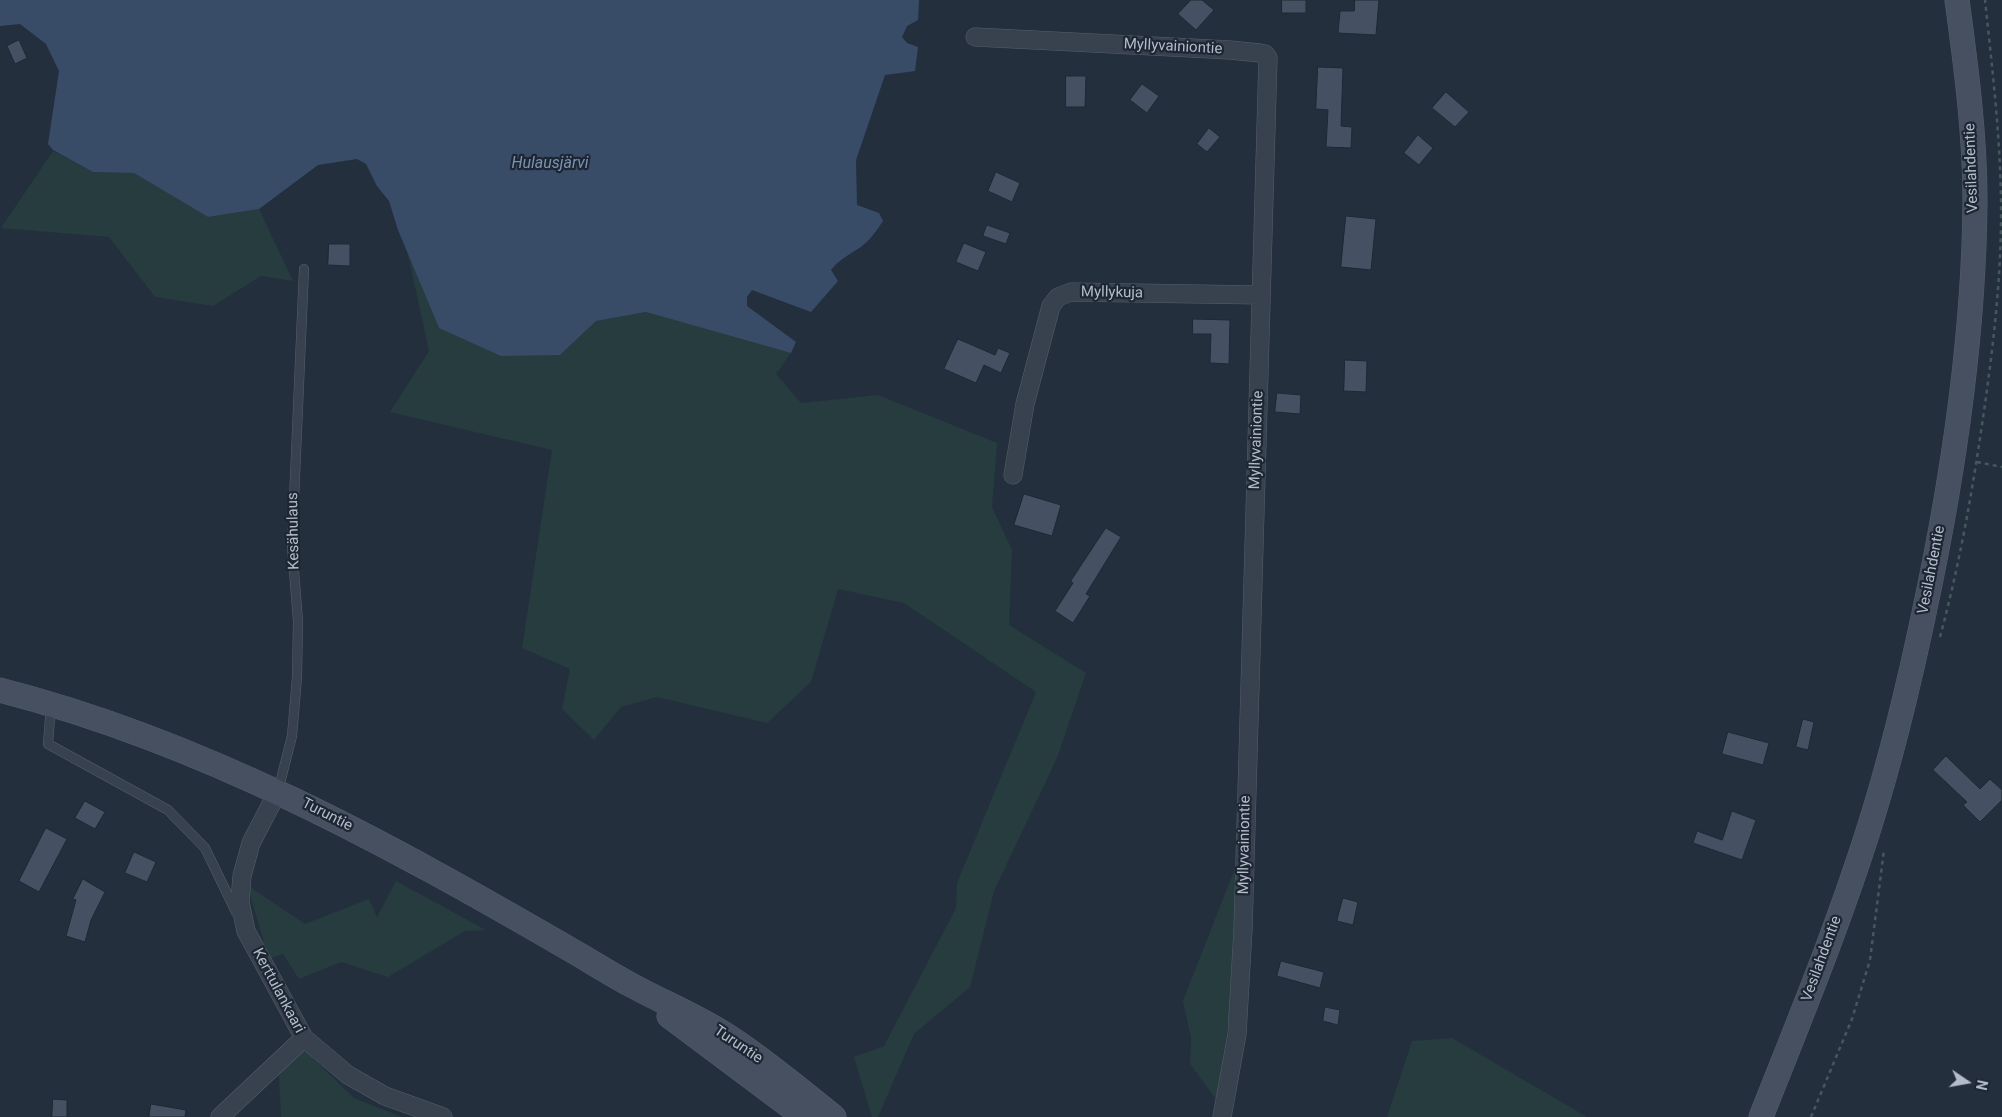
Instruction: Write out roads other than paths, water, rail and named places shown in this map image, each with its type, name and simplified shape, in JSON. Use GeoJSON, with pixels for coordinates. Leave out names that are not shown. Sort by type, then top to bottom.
{"type":"FeatureCollection","features":[{"type":"Feature","properties":{"kind":"main road","name":"Vesilahdentie"},"geometry":{"type":"LineString","coordinates":[[1761,1117],[1819,969],[1870,826],[1907,690],[1947,497],[1964,375],[1972,298],[1975,199],[1968,79],[1957,0]]}},
{"type":"Feature","properties":{"kind":"main road","name":"Turuntie"},"geometry":{"type":"LineString","coordinates":[[0,690],[52,703],[130,729],[278,791],[330,816],[508,913],[633,986],[728,1036],[834,1117]]}},
{"type":"Feature","properties":{"kind":"main road","name":"Turuntie"},"geometry":{"type":"LineString","coordinates":[[633,986],[689,1032],[804,1117]]}},
{"type":"Feature","properties":{"kind":"street","name":"Myllyvainiontie"},"geometry":{"type":"LineString","coordinates":[[975,37],[1230,50],[1265,54],[1269,65],[1243,930],[1236,1034],[1222,1117]]}},
{"type":"Feature","properties":{"kind":"street","name":"Myllykuja"},"geometry":{"type":"LineString","coordinates":[[1013,475],[1025,404],[1051,306],[1058,297],[1072,292],[1261,295]]}},
{"type":"Feature","properties":{"kind":"street","name":"Kerttulankaari"},"geometry":{"type":"LineString","coordinates":[[278,791],[251,843],[242,876],[240,902],[246,931],[304,1038],[348,1076],[385,1096],[444,1117]]}},
{"type":"Feature","properties":{"kind":"street"},"geometry":{"type":"LineString","coordinates":[[220,1117],[304,1038]]}},
{"type":"Feature","properties":{"kind":"lane","name":"Kesähulaus"},"geometry":{"type":"LineString","coordinates":[[278,791],[292,736],[297,676],[298,621],[292,537],[304,269]]}},
{"type":"Feature","properties":{"kind":"lane"},"geometry":{"type":"LineString","coordinates":[[52,703],[48,744],[168,810],[205,848],[246,931]]}},
{"type":"Feature","properties":{"kind":"water","name":"Hulausjärvi"},"geometry":{"type":"Polygon","coordinates":[[[0,0],[919,0],[918,20],[907,26],[902,37],[907,43],[918,47],[915,71],[885,75],[856,160],[857,205],[879,213],[883,221],[881,224],[865,243],[834,266],[831,270],[838,281],[811,312],[752,290],[747,297],[747,306],[796,342],[791,353],[646,312],[596,321],[560,355],[501,356],[439,328],[398,230],[389,201],[377,186],[366,164],[357,159],[318,165],[259,209],[208,217],[134,173],[93,172],[53,150],[48,144],[59,71],[46,44],[20,24],[0,26],[0,0]]]}}]}
